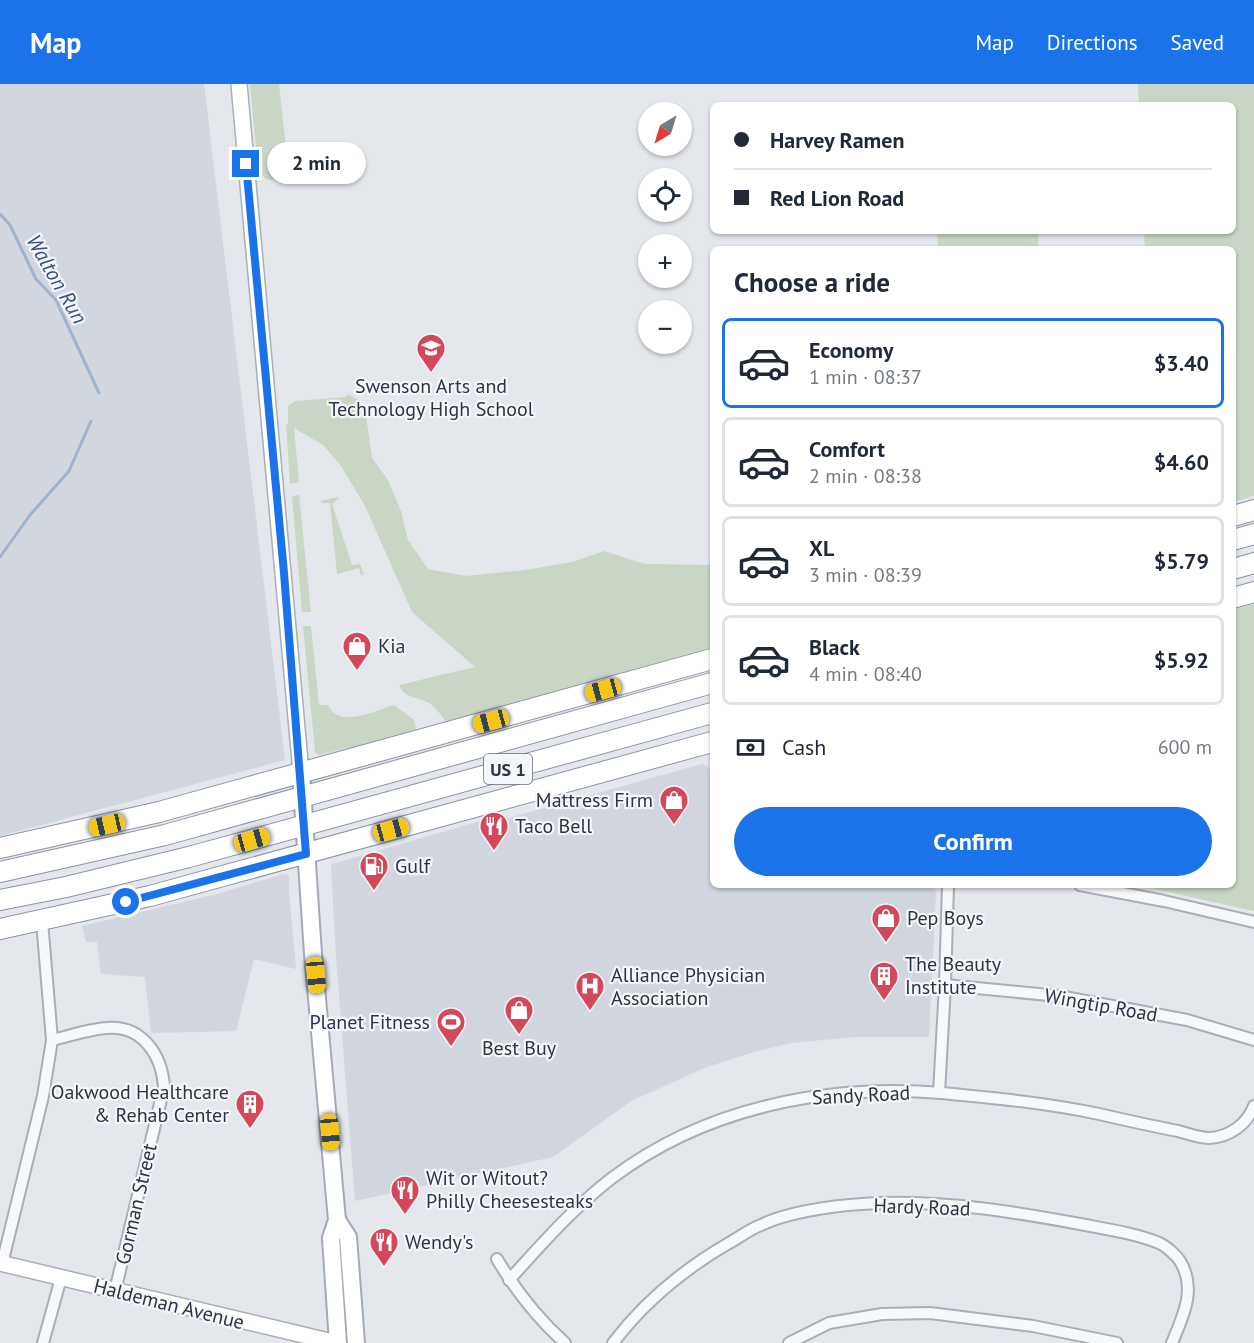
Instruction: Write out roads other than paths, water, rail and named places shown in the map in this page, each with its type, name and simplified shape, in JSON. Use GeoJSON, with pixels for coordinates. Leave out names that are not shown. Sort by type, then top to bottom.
{"type":"FeatureCollection","features":[{"type":"Feature","properties":{"kind":"highway"},"geometry":{"type":"LineString","coordinates":[[1236,515],[1254,510]]}},
{"type":"Feature","properties":{"kind":"highway"},"geometry":{"type":"LineString","coordinates":[[1236,539],[1254,534]]}},
{"type":"Feature","properties":{"kind":"highway"},"geometry":{"type":"LineString","coordinates":[[1236,568],[1254,563]]}},
{"type":"Feature","properties":{"kind":"highway"},"geometry":{"type":"LineString","coordinates":[[1236,589],[1254,590]]}},
{"type":"Feature","properties":{"kind":"highway"},"geometry":{"type":"LineString","coordinates":[[1236,597],[1254,590]]}},
{"type":"Feature","properties":{"kind":"highway"},"geometry":{"type":"LineString","coordinates":[[0,848],[159,812],[710,660]]}},
{"type":"Feature","properties":{"kind":"highway","name":"US 1"},"geometry":{"type":"LineString","coordinates":[[0,872],[123,845],[710,684]]}},
{"type":"Feature","properties":{"kind":"highway"},"geometry":{"type":"LineString","coordinates":[[560,702],[665,697]]}},
{"type":"Feature","properties":{"kind":"highway","name":"US 1"},"geometry":{"type":"LineString","coordinates":[[0,900],[128,873],[710,714]]}},
{"type":"Feature","properties":{"kind":"highway","name":"US 1"},"geometry":{"type":"LineString","coordinates":[[0,929],[105,907],[710,743]]}},
{"type":"Feature","properties":{"kind":"highway"},"geometry":{"type":"LineString","coordinates":[[0,860],[55,837]]}},
{"type":"Feature","properties":{"kind":"highway"},"geometry":{"type":"LineString","coordinates":[[0,908],[105,907]]}},
{"type":"Feature","properties":{"kind":"main road"},"geometry":{"type":"LineString","coordinates":[[301,773],[337,1220],[331,1238],[338,1343]]}},
{"type":"Feature","properties":{"kind":"main road"},"geometry":{"type":"LineString","coordinates":[[337,1220],[348,1238],[356,1343]]}},
{"type":"Feature","properties":{"kind":"street"},"geometry":{"type":"LineString","coordinates":[[239,84],[301,773]]}},
{"type":"Feature","properties":{"kind":"street"},"geometry":{"type":"LineString","coordinates":[[939,1093],[948,888]]}},
{"type":"Feature","properties":{"kind":"street"},"geometry":{"type":"LineString","coordinates":[[1096,888],[1254,922]]}},
{"type":"Feature","properties":{"kind":"street"},"geometry":{"type":"LineString","coordinates":[[1,1264],[43,1096],[52,1040],[42,921]]}},
{"type":"Feature","properties":{"kind":"street","name":"Wingtip Road"},"geometry":{"type":"LineString","coordinates":[[945,985],[1059,996],[1187,1020],[1254,1040]]}},
{"type":"Feature","properties":{"kind":"street","name":"Gorman Street"},"geometry":{"type":"LineString","coordinates":[[52,1040],[106,1028],[120,1028],[136,1033],[147,1043],[158,1058],[163,1071],[164,1087],[115,1291]]}},
{"type":"Feature","properties":{"kind":"street","name":"Sandy Road"},"geometry":{"type":"LineString","coordinates":[[509,1280],[560,1224],[612,1178],[658,1147],[725,1118],[770,1104],[822,1095],[882,1091],[939,1093],[1018,1101],[1096,1113],[1209,1138],[1228,1133],[1244,1124],[1254,1106]]}},
{"type":"Feature","properties":{"kind":"street","name":"Hardy Road"},"geometry":{"type":"LineString","coordinates":[[613,1343],[653,1297],[691,1266],[761,1224],[820,1209],[882,1203],[926,1204],[1016,1212],[1128,1233],[1162,1244],[1179,1260],[1189,1292],[1186,1308],[1172,1343]]}},
{"type":"Feature","properties":{"kind":"street"},"geometry":{"type":"LineString","coordinates":[[497,1259],[509,1280],[537,1315],[565,1343]]}},
{"type":"Feature","properties":{"kind":"street","name":"Haldeman Avenue"},"geometry":{"type":"LineString","coordinates":[[1,1264],[338,1343]]}},
{"type":"Feature","properties":{"kind":"street"},"geometry":{"type":"LineString","coordinates":[[44,1343],[61,1278]]}},
{"type":"Feature","properties":{"kind":"street"},"geometry":{"type":"LineString","coordinates":[[789,1343],[829,1323],[882,1314],[930,1313],[1033,1326],[1117,1343]]}},
{"type":"Feature","properties":{"kind":"waterway","name":"Walton Run"},"geometry":{"type":"LineString","coordinates":[[0,214],[10,225],[36,279],[56,300],[99,393]]}},
{"type":"Feature","properties":{"kind":"waterway","name":"Walton Run"},"geometry":{"type":"LineString","coordinates":[[0,557],[30,515],[69,471],[91,421]]}},
{"type":"Feature","properties":{"kind":"place","name":"Swenson Arts and Technology High School"},"geometry":{"type":"Point","coordinates":[431,374]}},
{"type":"Feature","properties":{"kind":"place","name":"Kia"},"geometry":{"type":"Point","coordinates":[357,672]}},
{"type":"Feature","properties":{"kind":"place","name":"Mattress Firm"},"geometry":{"type":"Point","coordinates":[674,826]}},
{"type":"Feature","properties":{"kind":"place","name":"Taco Bell"},"geometry":{"type":"Point","coordinates":[494,852]}},
{"type":"Feature","properties":{"kind":"place","name":"Gulf"},"geometry":{"type":"Point","coordinates":[374,892]}},
{"type":"Feature","properties":{"kind":"place","name":"Pep Boys"},"geometry":{"type":"Point","coordinates":[886,944]}},
{"type":"Feature","properties":{"kind":"place","name":"The Beauty Institute"},"geometry":{"type":"Point","coordinates":[884,1002]}},
{"type":"Feature","properties":{"kind":"place","name":"Alliance Physician Association"},"geometry":{"type":"Point","coordinates":[590,1012]}},
{"type":"Feature","properties":{"kind":"place","name":"Best Buy"},"geometry":{"type":"Point","coordinates":[519,1036]}},
{"type":"Feature","properties":{"kind":"place","name":"Planet Fitness"},"geometry":{"type":"Point","coordinates":[451,1048]}},
{"type":"Feature","properties":{"kind":"place","name":"Oakwood Healthcare & Rehab Center"},"geometry":{"type":"Point","coordinates":[250,1130]}},
{"type":"Feature","properties":{"kind":"place","name":"Wit or Witout? Philly Cheesesteaks"},"geometry":{"type":"Point","coordinates":[405,1216]}},
{"type":"Feature","properties":{"kind":"place","name":"Wendy's"},"geometry":{"type":"Point","coordinates":[384,1268]}}]}
